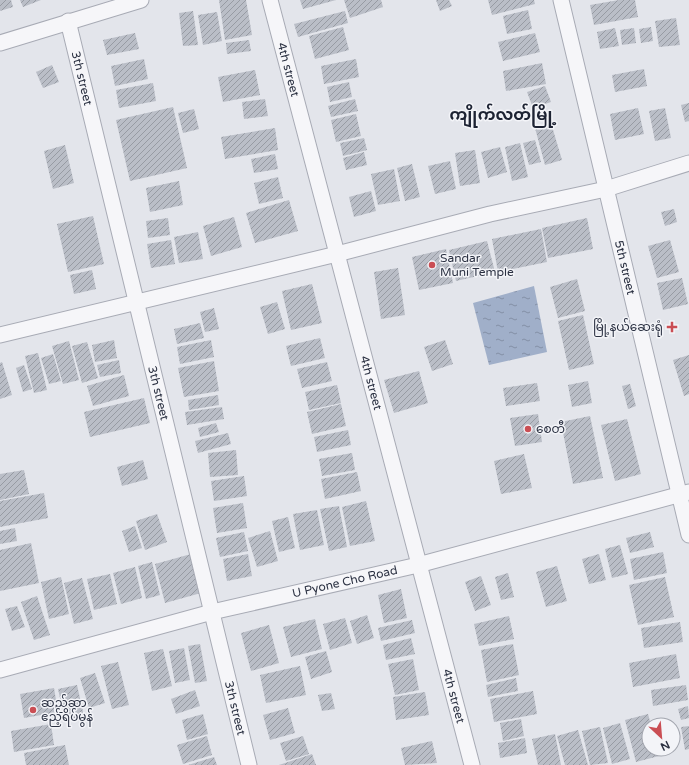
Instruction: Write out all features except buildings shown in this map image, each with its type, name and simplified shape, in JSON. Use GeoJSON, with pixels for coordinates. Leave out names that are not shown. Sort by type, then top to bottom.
{"type":"FeatureCollection","features":[{"type":"Feature","properties":{"kind":"street"},"geometry":{"type":"LineString","coordinates":[[0,43],[141,0]]}},
{"type":"Feature","properties":{"kind":"street","name":"4th street"},"geometry":{"type":"LineString","coordinates":[[270,0],[472,765]]}},
{"type":"Feature","properties":{"kind":"street","name":"5th street"},"geometry":{"type":"LineString","coordinates":[[561,0],[606,189],[684,493],[689,535]]}},
{"type":"Feature","properties":{"kind":"street","name":"3th street"},"geometry":{"type":"LineString","coordinates":[[68,22],[249,765]]}},
{"type":"Feature","properties":{"kind":"street"},"geometry":{"type":"LineString","coordinates":[[0,335],[337,254],[490,214],[606,189],[689,164]]}},
{"type":"Feature","properties":{"kind":"street","name":"U Pyone Cho Road"},"geometry":{"type":"LineString","coordinates":[[0,670],[212,612],[418,565],[684,493]]}},
{"type":"Feature","properties":{"kind":"water"},"geometry":{"type":"Polygon","coordinates":[[[534,286],[547,352],[489,365],[473,303],[534,286]]]}},
{"type":"Feature","properties":{"kind":"place","name":"Sandar Muni Temple"},"geometry":{"type":"Point","coordinates":[432,265]}},
{"type":"Feature","properties":{"kind":"place","name":"မြို့နယ်ဆေးရုံ"},"geometry":{"type":"Point","coordinates":[672,327]}},
{"type":"Feature","properties":{"kind":"place","name":"စေတီ"},"geometry":{"type":"Point","coordinates":[528,429]}},
{"type":"Feature","properties":{"kind":"place","name":"ဆည်ဆာ ဧည့်ရိပ်မွန်"},"geometry":{"type":"Point","coordinates":[33,710]}},
{"type":"Feature","properties":{"kind":"district","name":"ကျိုက်လတ်မြို့"},"geometry":{"type":"Point","coordinates":[503,115]}}]}
